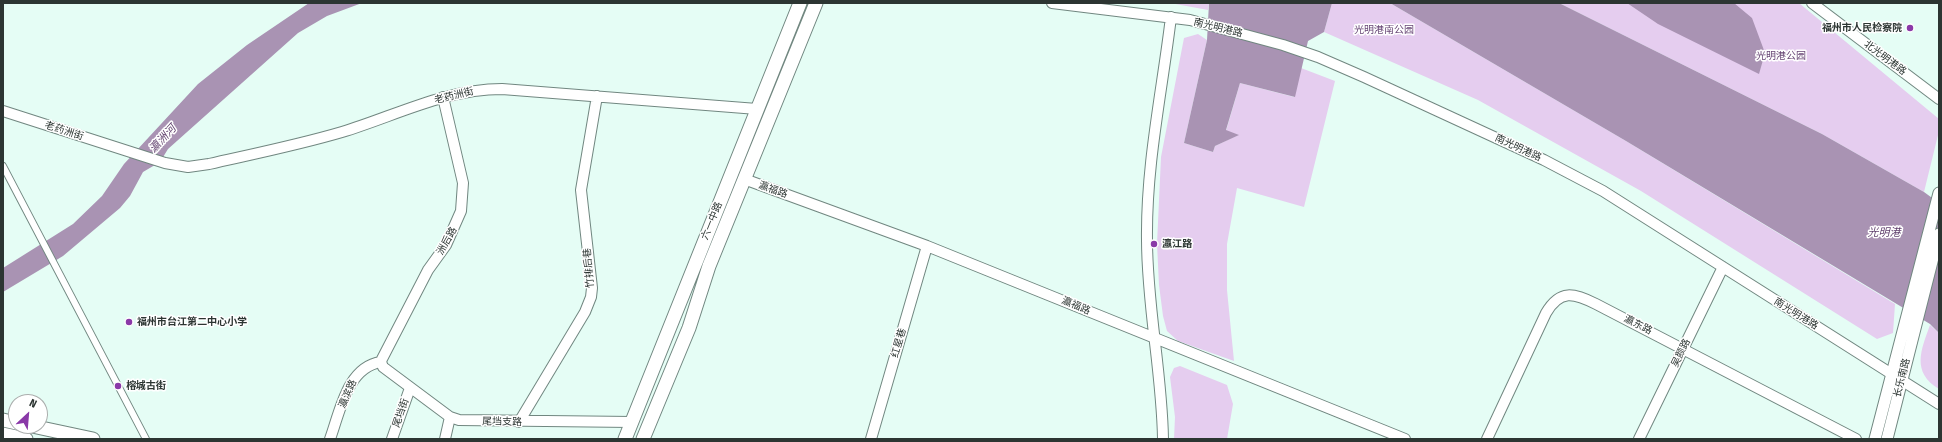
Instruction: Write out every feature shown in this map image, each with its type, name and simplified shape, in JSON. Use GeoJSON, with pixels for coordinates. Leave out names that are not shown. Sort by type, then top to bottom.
{"type":"FeatureCollection","features":[{"type":"Feature","properties":{"kind":"main road","name":"六一中路"},"geometry":{"type":"LineString","coordinates":[[625,439],[800,3]]}},
{"type":"Feature","properties":{"kind":"main road","name":"六一中路"},"geometry":{"type":"LineString","coordinates":[[643,439],[689,328],[709,266],[816,3]]}},
{"type":"Feature","properties":{"kind":"main road"},"geometry":{"type":"LineString","coordinates":[[1913,314],[1938,197]]}},
{"type":"Feature","properties":{"kind":"main road"},"geometry":{"type":"LineString","coordinates":[[1875,439],[1891,374],[1913,314],[1939,234]]}},
{"type":"Feature","properties":{"kind":"main road","name":"长乐南路"},"geometry":{"type":"LineString","coordinates":[[1886,439],[1902,381],[1913,314]]}},
{"type":"Feature","properties":{"kind":"main road"},"geometry":{"type":"LineString","coordinates":[[48,429],[93,439]]}},
{"type":"Feature","properties":{"kind":"main road"},"geometry":{"type":"LineString","coordinates":[[3,434],[26,439]]}},
{"type":"Feature","properties":{"kind":"street","name":"南光明港路"},"geometry":{"type":"LineString","coordinates":[[1052,3],[1171,17],[1223,29],[1283,45],[1358,75],[1575,176],[1627,205],[1939,404]]}},
{"type":"Feature","properties":{"kind":"street","name":"北光明港路"},"geometry":{"type":"LineString","coordinates":[[1812,3],[1939,99]]}},
{"type":"Feature","properties":{"kind":"street"},"geometry":{"type":"LineString","coordinates":[[1163,439],[1161,396],[1147,268],[1147,193],[1151,152],[1171,17]]}},
{"type":"Feature","properties":{"kind":"street","name":"老药洲街"},"geometry":{"type":"LineString","coordinates":[[3,111],[160,162],[182,167],[205,165],[340,133],[443,97],[465,92],[497,89],[757,109]]}},
{"type":"Feature","properties":{"kind":"street","name":"竹排后巷"},"geometry":{"type":"LineString","coordinates":[[519,422],[585,312],[591,296],[592,288],[582,190],[597,96]]}},
{"type":"Feature","properties":{"kind":"street","name":"洲后路"},"geometry":{"type":"LineString","coordinates":[[381,362],[428,270],[446,245],[461,211],[463,183],[443,97]]}},
{"type":"Feature","properties":{"kind":"street"},"geometry":{"type":"LineString","coordinates":[[3,166],[146,439]]}},
{"type":"Feature","properties":{"kind":"street","name":"瀛福路"},"geometry":{"type":"LineString","coordinates":[[744,179],[927,246],[1405,439]]}},
{"type":"Feature","properties":{"kind":"street","name":"红星巷"},"geometry":{"type":"LineString","coordinates":[[871,439],[927,246]]}},
{"type":"Feature","properties":{"kind":"street","name":"吴颜路"},"geometry":{"type":"LineString","coordinates":[[1639,439],[1722,267]]}},
{"type":"Feature","properties":{"kind":"street","name":"瀛东路"},"geometry":{"type":"LineString","coordinates":[[1487,439],[1546,314],[1555,301],[1562,296],[1568,295],[1581,297],[1856,439]]}},
{"type":"Feature","properties":{"kind":"street","name":"尾垱支路"},"geometry":{"type":"LineString","coordinates":[[381,362],[388,372],[450,417],[465,421],[632,422]]}},
{"type":"Feature","properties":{"kind":"street","name":"瀛滨路"},"geometry":{"type":"LineString","coordinates":[[330,439],[352,381],[361,370],[371,364],[381,362]]}},
{"type":"Feature","properties":{"kind":"street","name":"尾垱街"},"geometry":{"type":"LineString","coordinates":[[392,439],[410,388]]}},
{"type":"Feature","properties":{"kind":"street"},"geometry":{"type":"LineString","coordinates":[[445,439],[450,417]]}},
{"type":"Feature","properties":{"kind":"green space"},"geometry":{"type":"Polygon","coordinates":[[[1170,3],[1209,3],[1208,10],[1170,3]]]}},
{"type":"Feature","properties":{"kind":"green space","name":"光明港南公园"},"geometry":{"type":"Polygon","coordinates":[[[1332,3],[1390,3],[1626,141],[1895,304],[1893,333],[1877,339],[1641,191],[1478,100],[1324,32],[1332,3]]]}},
{"type":"Feature","properties":{"kind":"green space","name":"光明港公园"},"geometry":{"type":"Polygon","coordinates":[[[1559,3],[1799,3],[1939,119],[1939,131],[1924,192],[1822,134],[1559,3]]]}},
{"type":"Feature","properties":{"kind":"green space"},"geometry":{"type":"Polygon","coordinates":[[[1198,34],[1207,40],[1184,143],[1213,152],[1215,146],[1238,135],[1226,131],[1240,83],[1294,97],[1301,68],[1335,81],[1304,207],[1237,188],[1227,244],[1227,290],[1234,361],[1178,341],[1167,331],[1163,316],[1159,285],[1157,244],[1161,157],[1184,38],[1198,34]]]}},
{"type":"Feature","properties":{"kind":"green space"},"geometry":{"type":"Polygon","coordinates":[[[1930,325],[1939,333],[1939,389],[1930,382],[1921,368],[1922,352],[1930,325]]]}},
{"type":"Feature","properties":{"kind":"green space"},"geometry":{"type":"Polygon","coordinates":[[[1180,366],[1227,385],[1233,404],[1227,439],[1174,439],[1175,417],[1170,377],[1174,368],[1180,366]]]}},
{"type":"Feature","properties":{"kind":"water","name":"瀛洲河"},"geometry":{"type":"Polygon","coordinates":[[[309,3],[362,3],[327,16],[298,33],[168,149],[160,162],[143,172],[130,196],[120,208],[63,256],[3,292],[3,268],[73,224],[102,196],[124,164],[198,84],[247,45],[309,3]]]}},
{"type":"Feature","properties":{"kind":"water"},"geometry":{"type":"Polygon","coordinates":[[[1209,3],[1332,3],[1324,32],[1308,41],[1295,97],[1240,83],[1226,130],[1239,135],[1215,146],[1213,152],[1184,143],[1207,40],[1209,3]]]}},
{"type":"Feature","properties":{"kind":"water","name":"光明港"},"geometry":{"type":"Polygon","coordinates":[[[1390,3],[1559,3],[1822,134],[1924,192],[1939,203],[1939,333],[1930,324],[1626,141],[1390,3]]]}},
{"type":"Feature","properties":{"kind":"water"},"geometry":{"type":"Polygon","coordinates":[[[1627,3],[1734,3],[1752,18],[1765,53],[1759,74],[1658,24],[1627,3]]]}},
{"type":"Feature","properties":{"kind":"place","name":"福州市人民检察院"},"geometry":{"type":"Point","coordinates":[1910,28]}},
{"type":"Feature","properties":{"kind":"place","name":"瀛江路"},"geometry":{"type":"Point","coordinates":[1154,244]}},
{"type":"Feature","properties":{"kind":"place","name":"福州市台江第二中心小学"},"geometry":{"type":"Point","coordinates":[129,322]}},
{"type":"Feature","properties":{"kind":"place","name":"榕城古街"},"geometry":{"type":"Point","coordinates":[118,386]}}]}
